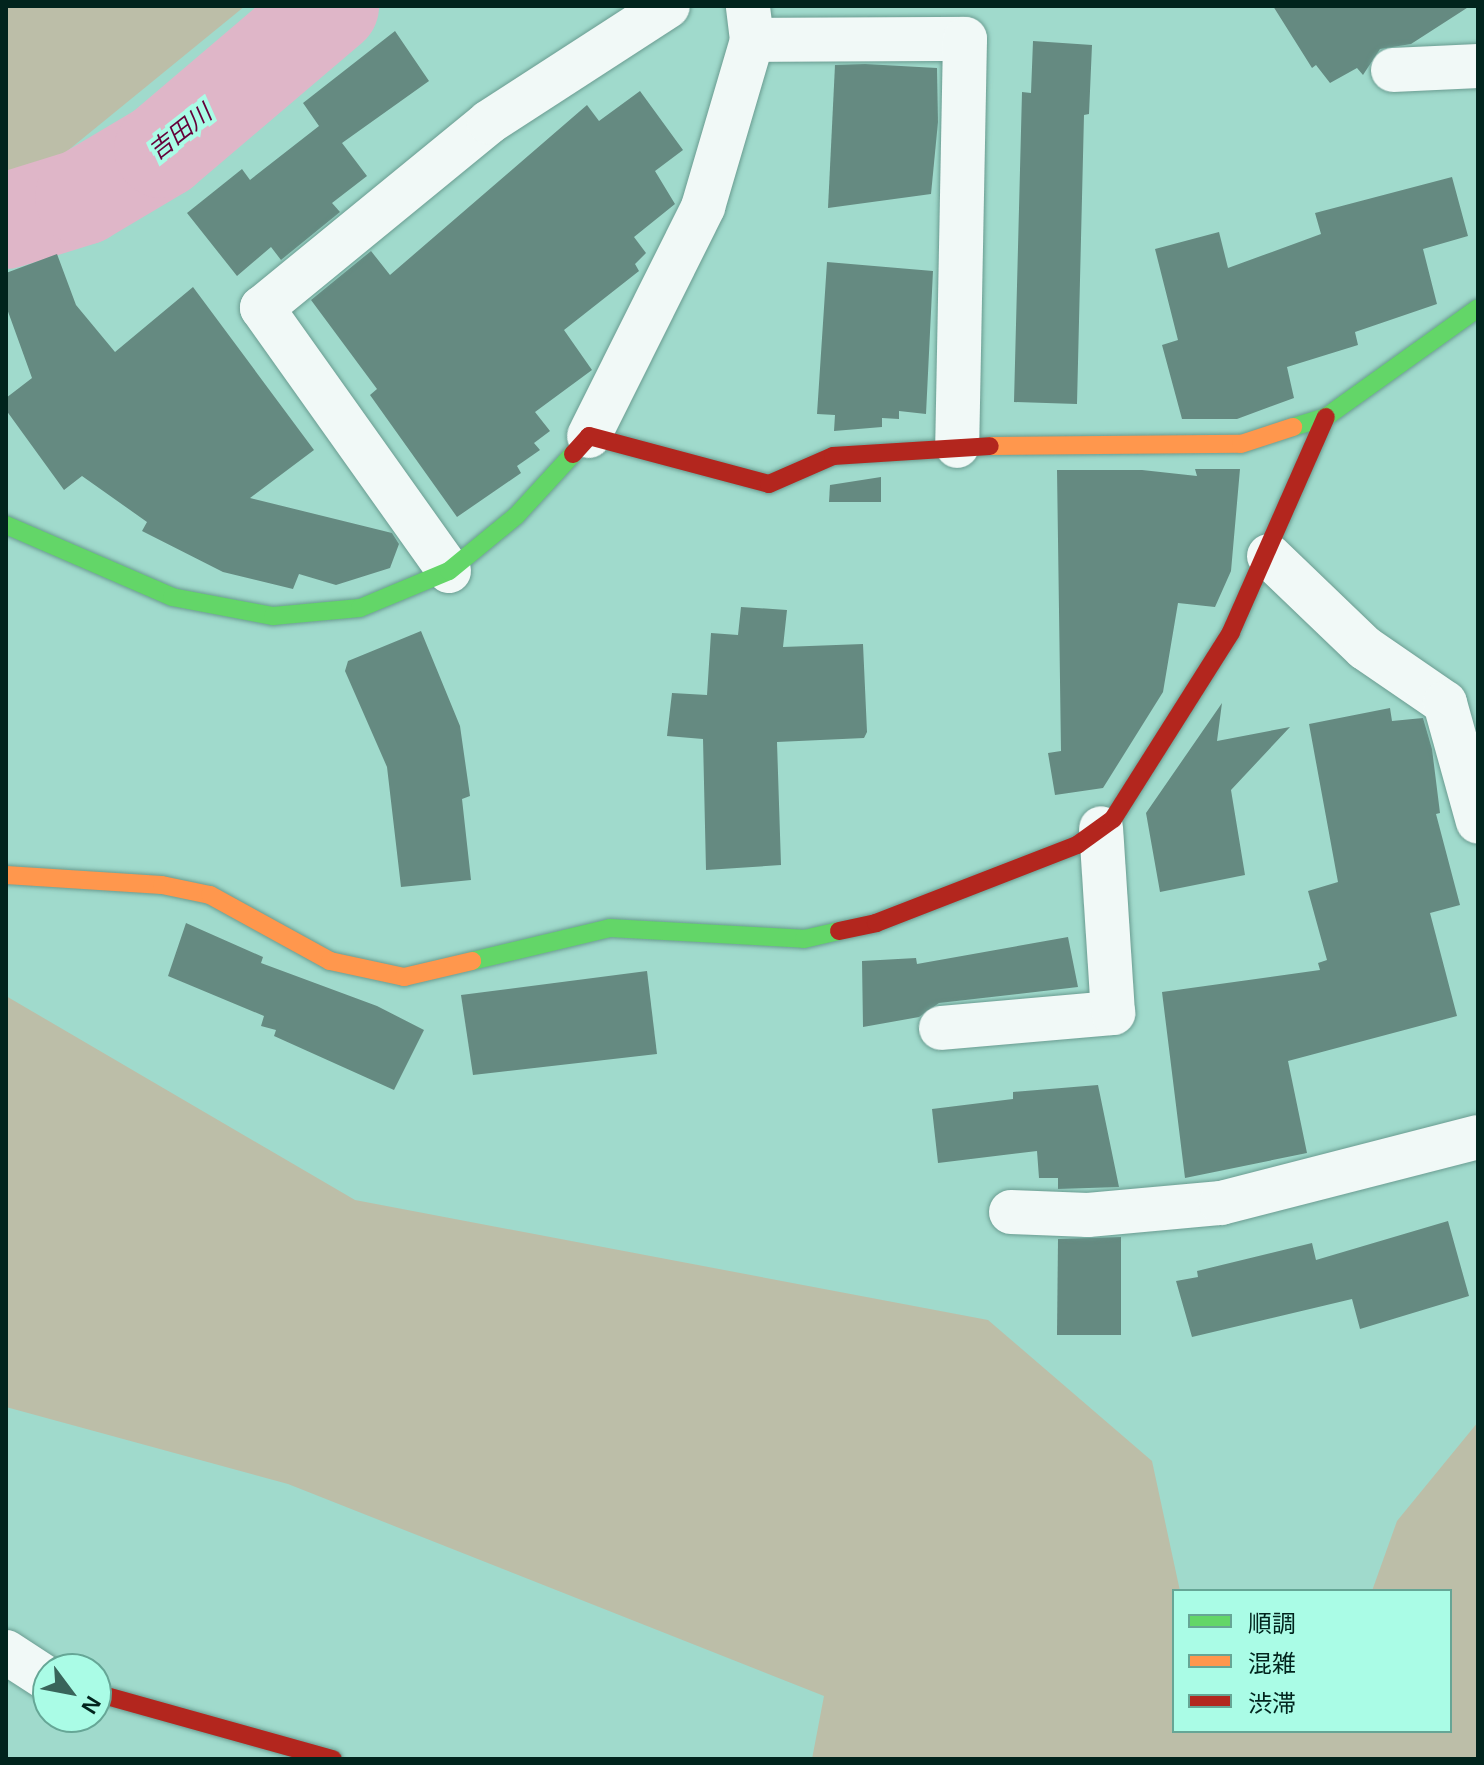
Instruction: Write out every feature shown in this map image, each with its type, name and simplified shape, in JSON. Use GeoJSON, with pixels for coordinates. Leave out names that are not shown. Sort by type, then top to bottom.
{"type":"FeatureCollection","features":[{"type":"Feature","properties":{"kind":"street"},"geometry":{"type":"LineString","coordinates":[[449,571],[262,308],[489,122],[668,6]]}},
{"type":"Feature","properties":{"kind":"street"},"geometry":{"type":"LineString","coordinates":[[6,525],[172,597],[273,616],[360,608],[449,571],[516,516],[589,436],[703,207],[750,23],[965,39],[957,446]]}},
{"type":"Feature","properties":{"kind":"street"},"geometry":{"type":"LineString","coordinates":[[1393,70],[1478,66]]}},
{"type":"Feature","properties":{"kind":"street"},"geometry":{"type":"LineString","coordinates":[[589,436],[769,484],[833,456],[957,446],[1241,444],[1326,417],[1478,308]]}},
{"type":"Feature","properties":{"kind":"street"},"geometry":{"type":"LineString","coordinates":[[6,875],[162,885],[210,895],[330,961],[404,977],[610,928],[804,939],[876,923],[1077,845],[1113,819],[1176,724],[1231,632],[1269,556],[1326,417]]}},
{"type":"Feature","properties":{"kind":"street"},"geometry":{"type":"LineString","coordinates":[[1269,556],[1365,648],[1445,703],[1477,814]]}},
{"type":"Feature","properties":{"kind":"street"},"geometry":{"type":"LineString","coordinates":[[941,1028],[1113,1013],[1101,828]]}},
{"type":"Feature","properties":{"kind":"street"},"geometry":{"type":"LineString","coordinates":[[1011,1212],[1088,1215],[1221,1203],[1478,1137]]}},
{"type":"Feature","properties":{"kind":"street"},"geometry":{"type":"LineString","coordinates":[[112,1697],[333,1759]]}},
{"type":"Feature","properties":{"kind":"green space"},"geometry":{"type":"Polygon","coordinates":[[[6,6],[245,6],[22,188],[6,183],[6,6]]]}},
{"type":"Feature","properties":{"kind":"green space"},"geometry":{"type":"Polygon","coordinates":[[[6,996],[355,1200],[988,1320],[1152,1461],[1180,1589],[1172,1589],[1172,1733],[1452,1733],[1452,1589],[1373,1589],[1397,1521],[1478,1422],[1478,1759],[812,1759],[824,1696],[288,1484],[6,1407],[6,996]]]}},
{"type":"Feature","properties":{"kind":"building"},"geometry":{"type":"Polygon","coordinates":[[[1273,6],[1470,6],[1411,44],[1380,49],[1363,75],[1357,68],[1330,83],[1316,65],[1312,68],[1273,6]]]}},
{"type":"Feature","properties":{"kind":"building"},"geometry":{"type":"Polygon","coordinates":[[[395,31],[429,81],[342,143],[367,176],[332,203],[340,212],[281,260],[271,247],[237,276],[187,213],[242,169],[250,180],[319,126],[303,103],[395,31]]]}},
{"type":"Feature","properties":{"kind":"building"},"geometry":{"type":"Polygon","coordinates":[[[1033,41],[1092,45],[1089,114],[1084,115],[1077,404],[1014,402],[1022,92],[1031,93],[1033,41]]]}},
{"type":"Feature","properties":{"kind":"building"},"geometry":{"type":"Polygon","coordinates":[[[835,65],[937,68],[938,122],[931,194],[828,208],[835,65]]]}},
{"type":"Feature","properties":{"kind":"building"},"geometry":{"type":"Polygon","coordinates":[[[640,91],[683,150],[655,171],[675,204],[634,237],[646,253],[635,264],[639,271],[564,330],[592,370],[535,412],[550,431],[534,443],[540,450],[517,466],[521,473],[457,517],[370,395],[377,389],[311,300],[371,251],[390,275],[587,105],[599,121],[640,91]]]}},
{"type":"Feature","properties":{"kind":"building"},"geometry":{"type":"Polygon","coordinates":[[[1452,177],[1468,236],[1423,249],[1437,304],[1355,332],[1358,345],[1287,367],[1294,398],[1237,419],[1182,419],[1162,345],[1178,340],[1155,249],[1219,232],[1228,268],[1321,234],[1315,213],[1452,177]]]}},
{"type":"Feature","properties":{"kind":"building"},"geometry":{"type":"Polygon","coordinates":[[[57,254],[76,305],[115,352],[193,287],[314,450],[250,498],[392,533],[399,544],[390,568],[336,585],[299,574],[293,589],[223,572],[142,531],[147,522],[82,476],[64,490],[6,410],[6,398],[32,378],[6,306],[6,273],[57,254]]]}},
{"type":"Feature","properties":{"kind":"building"},"geometry":{"type":"Polygon","coordinates":[[[827,262],[933,271],[926,414],[899,411],[899,419],[882,418],[882,427],[834,431],[835,415],[817,414],[827,262]]]}},
{"type":"Feature","properties":{"kind":"building"},"geometry":{"type":"Polygon","coordinates":[[[1195,469],[1240,469],[1231,571],[1215,607],[1178,603],[1163,692],[1103,788],[1055,795],[1048,753],[1061,751],[1057,470],[1142,470],[1197,476],[1195,469]]]}},
{"type":"Feature","properties":{"kind":"building"},"geometry":{"type":"Polygon","coordinates":[[[881,477],[881,502],[829,502],[830,485],[881,477]]]}},
{"type":"Feature","properties":{"kind":"building"},"geometry":{"type":"Polygon","coordinates":[[[741,607],[787,610],[783,647],[863,644],[867,732],[864,738],[777,742],[781,865],[706,870],[703,739],[667,736],[672,693],[707,695],[711,633],[738,635],[741,607]]]}},
{"type":"Feature","properties":{"kind":"building"},"geometry":{"type":"Polygon","coordinates":[[[421,631],[460,726],[470,796],[462,799],[471,880],[401,887],[387,767],[345,671],[348,661],[421,631]]]}},
{"type":"Feature","properties":{"kind":"building"},"geometry":{"type":"Polygon","coordinates":[[[1222,703],[1217,741],[1290,727],[1231,790],[1245,875],[1160,892],[1146,813],[1222,703]]]}},
{"type":"Feature","properties":{"kind":"building"},"geometry":{"type":"Polygon","coordinates":[[[1390,708],[1392,721],[1423,718],[1432,749],[1440,813],[1436,814],[1460,905],[1430,913],[1457,1016],[1288,1061],[1307,1153],[1185,1178],[1162,992],[1320,970],[1318,963],[1327,960],[1308,891],[1338,882],[1309,724],[1390,708]]]}},
{"type":"Feature","properties":{"kind":"building"},"geometry":{"type":"Polygon","coordinates":[[[186,923],[263,957],[261,963],[377,1006],[424,1030],[394,1090],[274,1036],[276,1030],[261,1026],[264,1016],[168,976],[186,923]]]}},
{"type":"Feature","properties":{"kind":"building"},"geometry":{"type":"Polygon","coordinates":[[[1068,937],[1078,987],[939,1003],[919,1017],[863,1027],[862,961],[916,958],[917,964],[1068,937]]]}},
{"type":"Feature","properties":{"kind":"building"},"geometry":{"type":"Polygon","coordinates":[[[647,971],[657,1054],[473,1075],[461,995],[647,971]]]}},
{"type":"Feature","properties":{"kind":"building"},"geometry":{"type":"Polygon","coordinates":[[[1098,1085],[1119,1187],[1058,1189],[1058,1178],[1039,1178],[1037,1151],[938,1163],[932,1109],[1013,1099],[1013,1092],[1098,1085]]]}},
{"type":"Feature","properties":{"kind":"building"},"geometry":{"type":"Polygon","coordinates":[[[1448,1221],[1469,1296],[1360,1329],[1352,1299],[1192,1337],[1176,1281],[1198,1277],[1197,1271],[1312,1243],[1316,1260],[1448,1221]]]}},
{"type":"Feature","properties":{"kind":"building"},"geometry":{"type":"Polygon","coordinates":[[[1121,1237],[1121,1335],[1057,1335],[1058,1239],[1121,1237]]]}},
{"type":"Feature","properties":{"kind":"waterway","name":"吉田川"},"geometry":{"type":"LineString","coordinates":[[6,221],[83,197],[162,150],[331,6]]}},
{"type":"Feature","properties":{"kind":"traffic: fast"},"geometry":{"type":"LineString","coordinates":[[1293,427],[1326,417],[1478,308]]}},
{"type":"Feature","properties":{"kind":"traffic: fast"},"geometry":{"type":"LineString","coordinates":[[6,525],[172,597],[273,616],[360,608],[449,571],[516,516],[573,454]]}},
{"type":"Feature","properties":{"kind":"traffic: fast"},"geometry":{"type":"LineString","coordinates":[[472,961],[610,928],[804,939],[839,931]]}},
{"type":"Feature","properties":{"kind":"traffic: slow"},"geometry":{"type":"LineString","coordinates":[[990,446],[1241,444],[1293,427]]}},
{"type":"Feature","properties":{"kind":"traffic: slow"},"geometry":{"type":"LineString","coordinates":[[6,875],[162,885],[210,895],[330,961],[404,977],[472,961]]}},
{"type":"Feature","properties":{"kind":"traffic: jam"},"geometry":{"type":"LineString","coordinates":[[839,931],[876,923],[1077,845],[1113,819],[1231,632],[1326,417]]}},
{"type":"Feature","properties":{"kind":"traffic: jam"},"geometry":{"type":"LineString","coordinates":[[573,454],[589,436],[769,484],[833,456],[990,446]]}},
{"type":"Feature","properties":{"kind":"traffic: jam"},"geometry":{"type":"LineString","coordinates":[[112,1697],[333,1759]]}}]}
